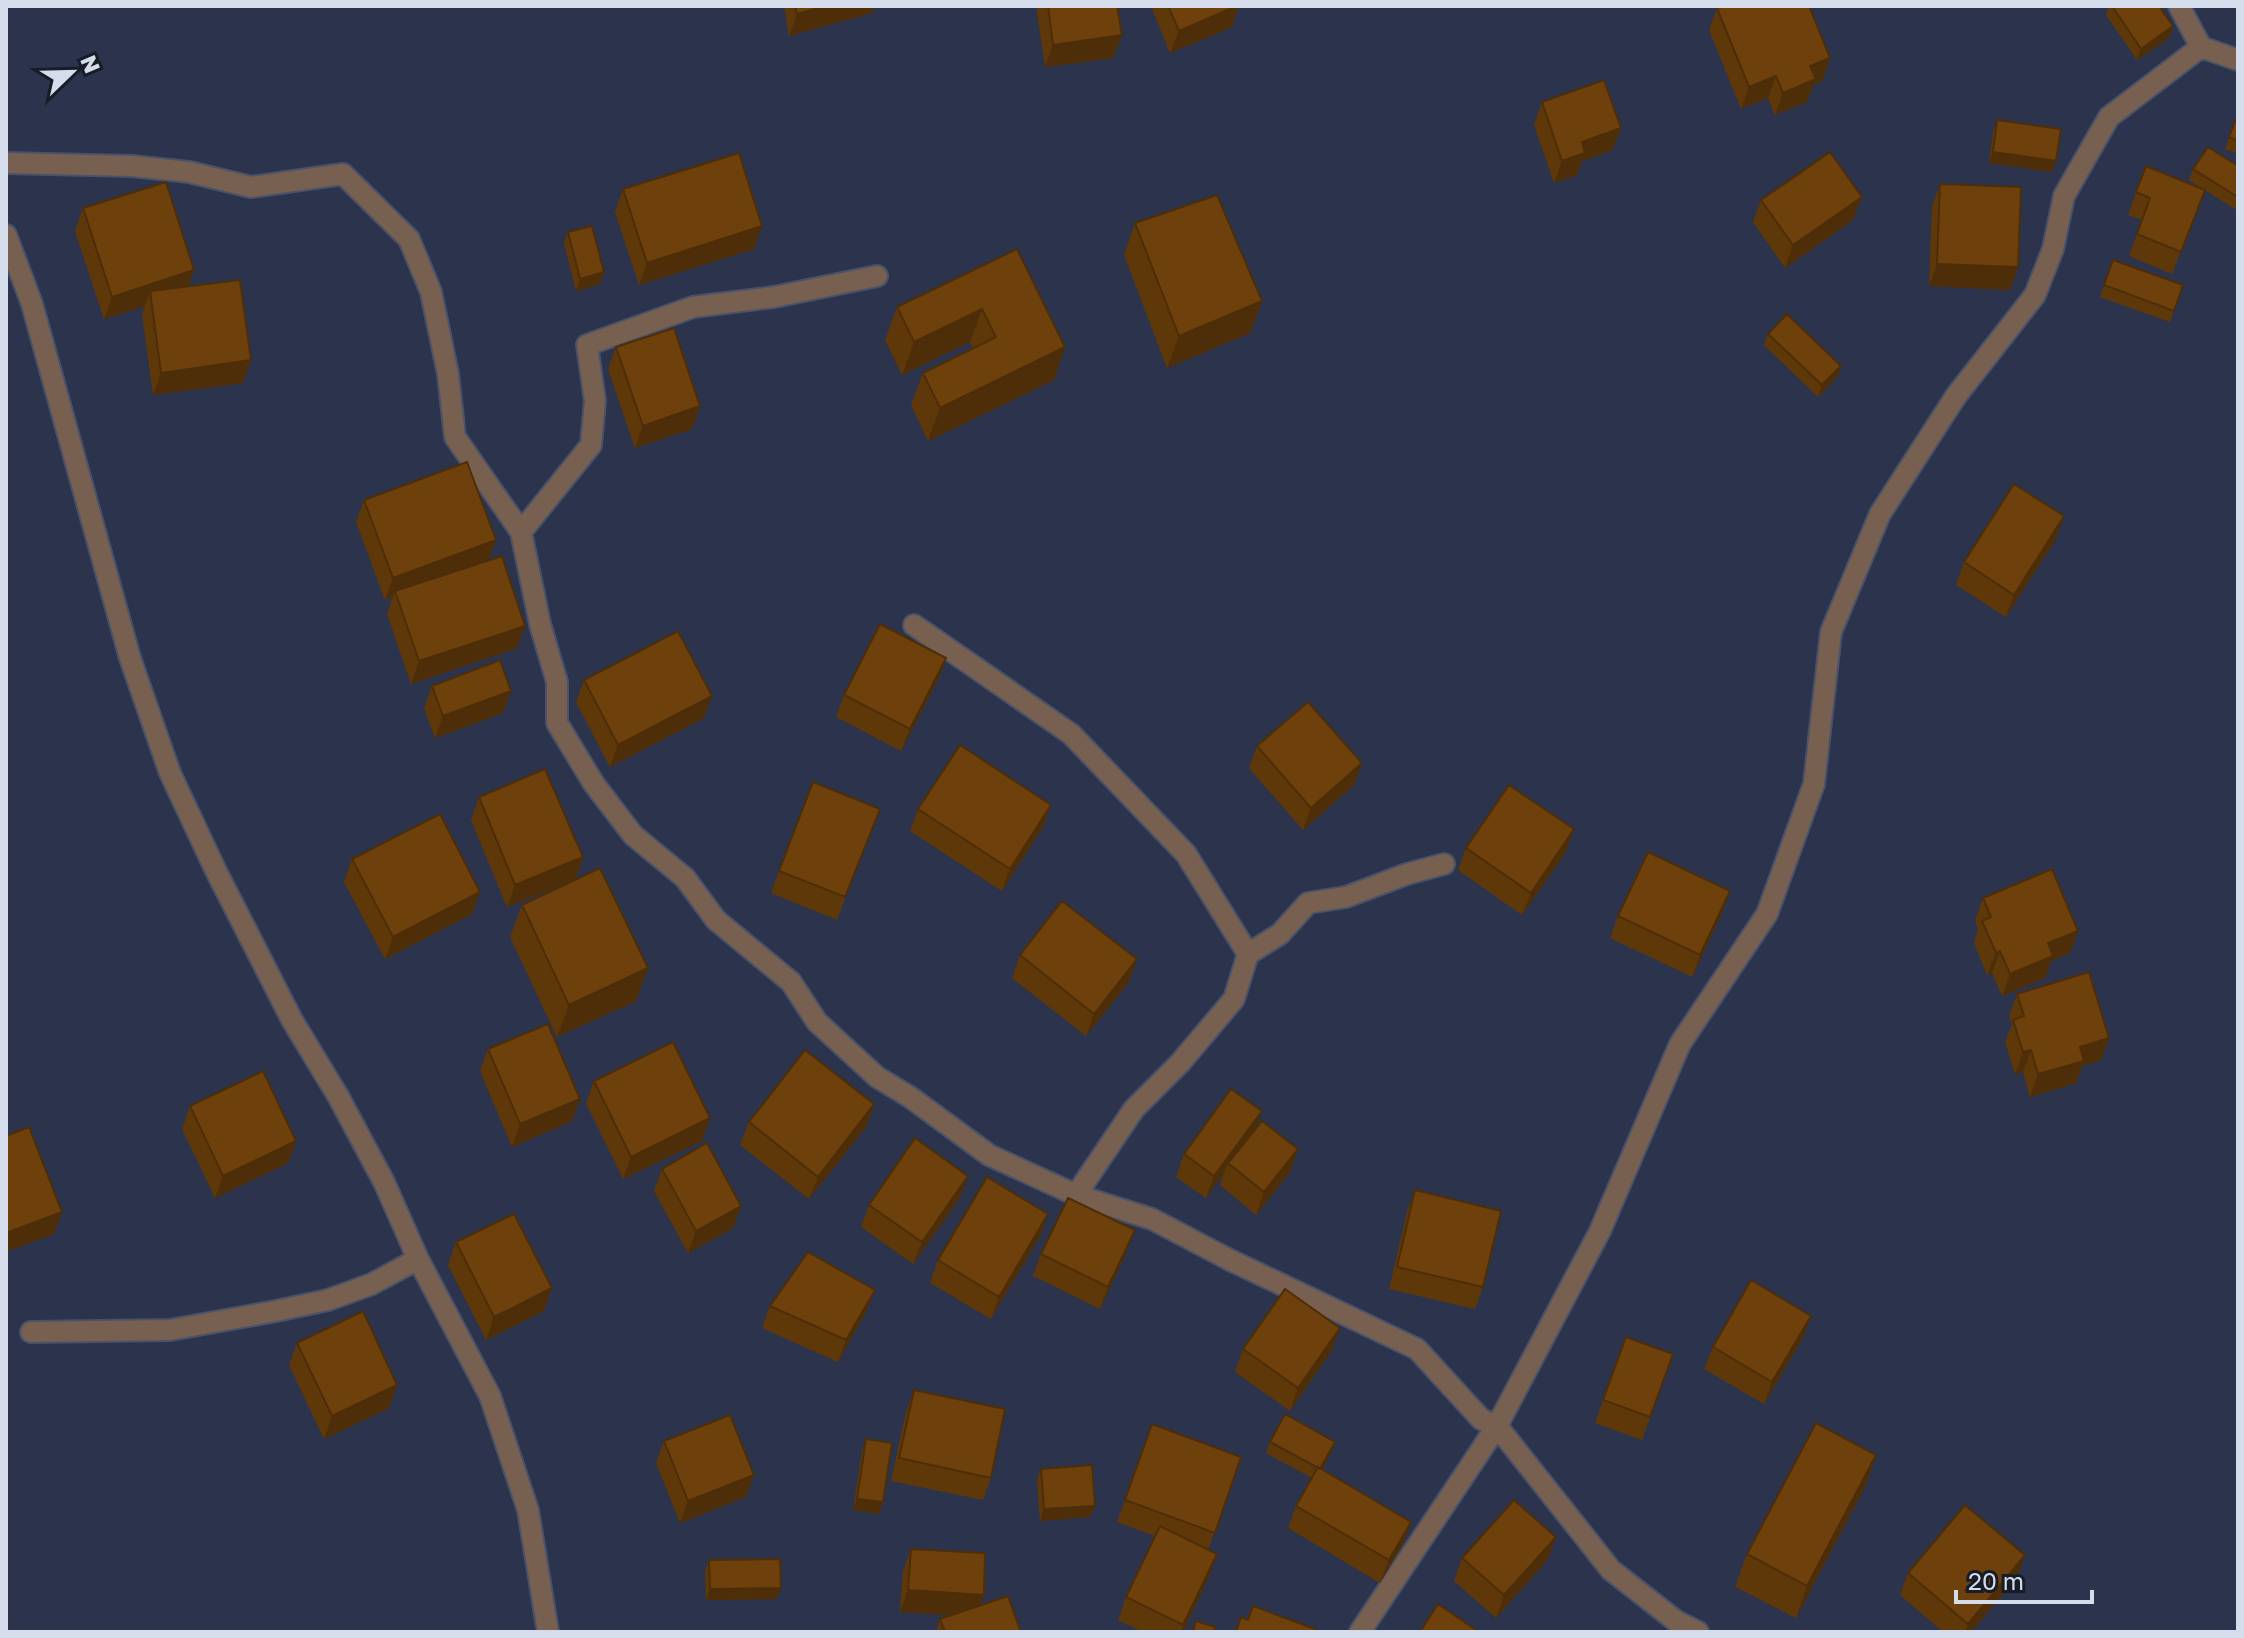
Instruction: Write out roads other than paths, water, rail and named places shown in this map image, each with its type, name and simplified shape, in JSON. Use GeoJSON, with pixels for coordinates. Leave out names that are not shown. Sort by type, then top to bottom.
{"type":"FeatureCollection","features":[{"type":"Feature","properties":{"kind":"street"},"geometry":{"type":"LineString","coordinates":[[2179,6],[2201,47],[2238,60]]}},
{"type":"Feature","properties":{"kind":"street"},"geometry":{"type":"LineString","coordinates":[[1360,1632],[1497,1426],[1600,1231],[1680,1044],[1767,914],[1814,784],[1831,632],[1880,514],[1956,396],[2035,295],[2053,249],[2064,196],[2109,117],[2201,47]]}},
{"type":"Feature","properties":{"kind":"street"},"geometry":{"type":"LineString","coordinates":[[6,163],[132,166],[189,172],[251,187],[343,174],[409,239],[431,292],[448,374],[455,437],[521,532],[540,624],[557,682],[557,723],[594,784],[633,835],[685,878],[716,920],[791,982],[817,1022],[877,1077],[910,1097],[989,1155],[1076,1195],[1152,1219],[1228,1259],[1417,1349],[1481,1419],[1497,1426],[1611,1570],[1676,1621],[1698,1632]]}},
{"type":"Feature","properties":{"kind":"street"},"geometry":{"type":"LineString","coordinates":[[6,235],[32,304],[130,658],[170,773],[292,1020],[338,1096],[384,1182],[418,1259],[490,1396],[528,1510],[548,1632]]}},
{"type":"Feature","properties":{"kind":"street"},"geometry":{"type":"LineString","coordinates":[[521,532],[591,445],[595,401],[587,345],[693,307],[774,297],[877,276]]}},
{"type":"Feature","properties":{"kind":"street"},"geometry":{"type":"LineString","coordinates":[[914,625],[1071,734],[1186,854],[1248,954]]}},
{"type":"Feature","properties":{"kind":"street"},"geometry":{"type":"LineString","coordinates":[[1076,1195],[1134,1109],[1180,1063],[1234,999],[1248,954],[1280,934],[1308,903],[1346,897],[1444,864]]}},
{"type":"Feature","properties":{"kind":"street"},"geometry":{"type":"LineString","coordinates":[[31,1332],[170,1330],[276,1311],[328,1300],[372,1284],[418,1259]]}}]}
